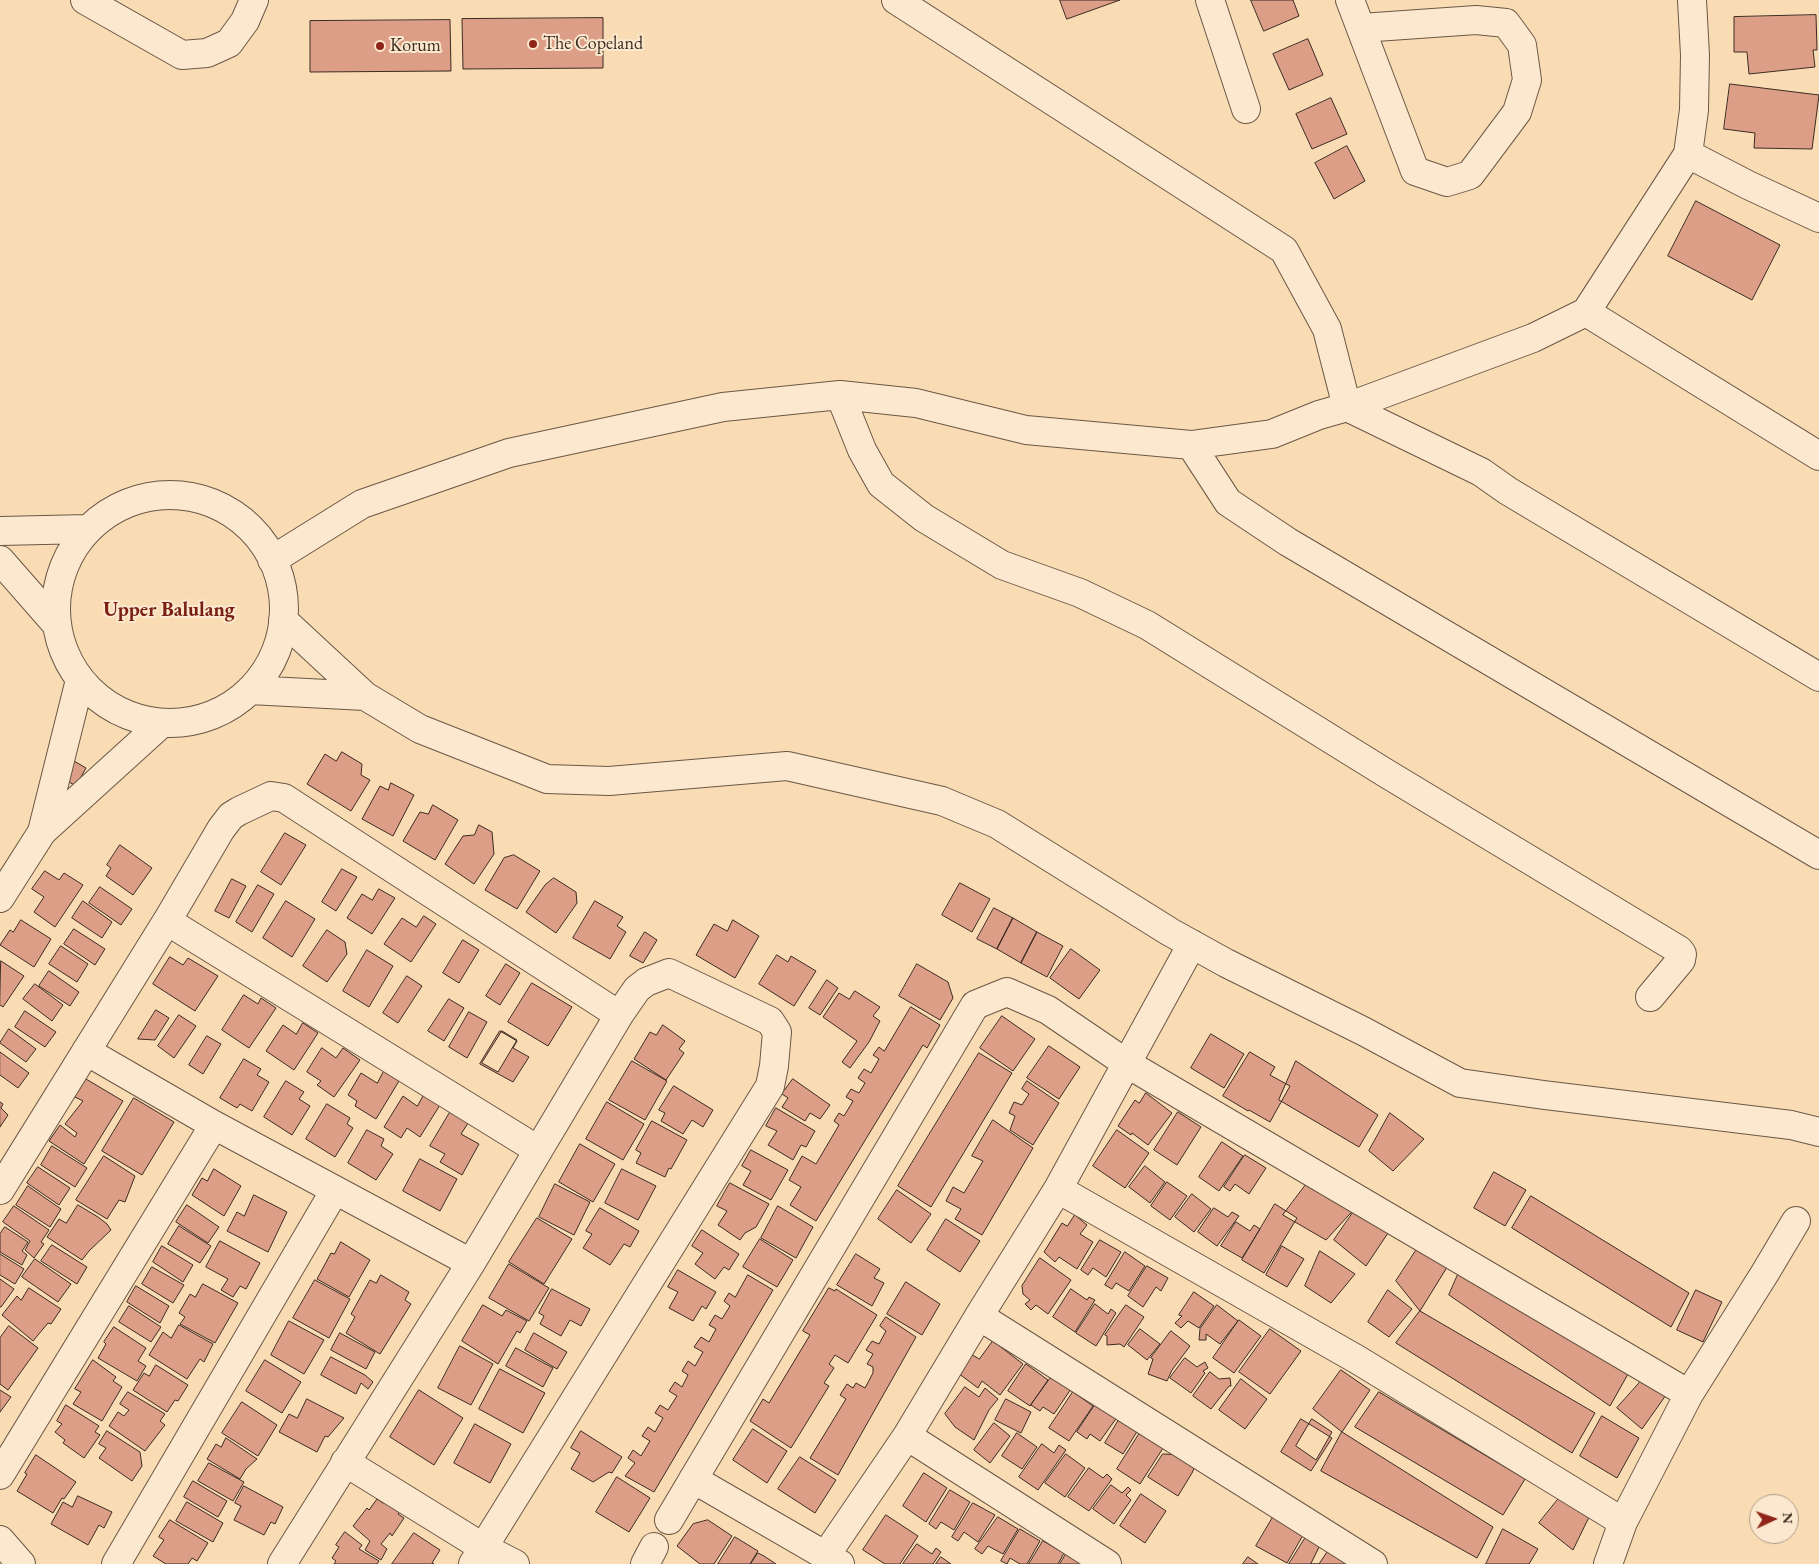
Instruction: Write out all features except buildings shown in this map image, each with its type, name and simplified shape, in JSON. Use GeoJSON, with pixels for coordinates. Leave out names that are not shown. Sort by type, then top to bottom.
{"type":"FeatureCollection","features":[{"type":"Feature","properties":{"kind":"street"},"geometry":{"type":"LineString","coordinates":[[85,0],[182,55],[207,53],[229,43],[245,22],[254,0]]}},
{"type":"Feature","properties":{"kind":"street"},"geometry":{"type":"LineString","coordinates":[[896,0],[1284,250],[1327,329],[1347,407],[1480,472],[1508,491],[1819,677]]}},
{"type":"Feature","properties":{"kind":"street"},"geometry":{"type":"LineString","coordinates":[[1210,0],[1246,109]]}},
{"type":"Feature","properties":{"kind":"street"},"geometry":{"type":"LineString","coordinates":[[1350,0],[1414,171],[1447,182],[1470,175],[1517,112],[1527,80],[1522,45],[1506,23],[1476,20],[1361,28]]}},
{"type":"Feature","properties":{"kind":"street"},"geometry":{"type":"LineString","coordinates":[[272,560],[362,504],[508,453],[724,406],[840,395],[916,403],[1026,430],[1190,445],[1272,434],[1319,415],[1347,407],[1532,338],[1586,312],[1688,154],[1694,101],[1695,55],[1692,0]]}},
{"type":"Feature","properties":{"kind":"street"},"geometry":{"type":"LineString","coordinates":[[1688,154],[1748,185],[1819,218]]}},
{"type":"Feature","properties":{"kind":"street"},"geometry":{"type":"LineString","coordinates":[[1586,312],[1819,456]]}},
{"type":"Feature","properties":{"kind":"street"},"geometry":{"type":"LineString","coordinates":[[840,395],[862,450],[881,484],[924,518],[1002,565],[1080,593],[1147,625],[1392,777],[1679,950],[1682,954],[1681,960],[1650,997]]}},
{"type":"Feature","properties":{"kind":"street"},"geometry":{"type":"LineString","coordinates":[[1190,445],[1228,502],[1265,527],[1819,855]]}},
{"type":"Feature","properties":{"kind":"street"},"geometry":{"type":"LineString","coordinates":[[172,495],[195,497],[217,505],[237,516],[254,532],[268,551],[272,560],[280,578],[284,606],[282,634],[274,657],[262,677],[250,690],[228,708],[207,718],[184,723],[160,724],[138,720],[116,711],[97,698],[80,680],[67,660],[57,625],[57,591],[64,568],[74,548],[88,529],[106,514],[127,503],[149,496],[172,495]]}},
{"type":"Feature","properties":{"kind":"street"},"geometry":{"type":"LineString","coordinates":[[0,531],[88,529]]}},
{"type":"Feature","properties":{"kind":"street"},"geometry":{"type":"LineString","coordinates":[[0,560],[57,625]]}},
{"type":"Feature","properties":{"kind":"street"},"geometry":{"type":"LineString","coordinates":[[283,620],[365,696],[420,729],[547,779],[609,781],[787,766],[942,801],[997,824],[1226,963],[1363,1031],[1460,1083],[1791,1125],[1819,1132]]}},
{"type":"Feature","properties":{"kind":"street"},"geometry":{"type":"LineString","coordinates":[[42,832],[80,680]]}},
{"type":"Feature","properties":{"kind":"street"},"geometry":{"type":"LineString","coordinates":[[250,690],[365,696]]}},
{"type":"Feature","properties":{"kind":"street"},"geometry":{"type":"LineString","coordinates":[[0,898],[42,832],[160,724]]}},
{"type":"Feature","properties":{"kind":"street"},"geometry":{"type":"LineString","coordinates":[[0,1190],[167,921],[221,829],[231,816],[271,796],[284,798],[619,1015]]}},
{"type":"Feature","properties":{"kind":"street"},"geometry":{"type":"LineString","coordinates":[[167,921],[538,1150]]}},
{"type":"Feature","properties":{"kind":"street"},"geometry":{"type":"LineString","coordinates":[[693,1478],[833,1559],[979,1316],[1058,1189],[1192,944]]}},
{"type":"Feature","properties":{"kind":"street"},"geometry":{"type":"LineString","coordinates":[[282,1564],[471,1263],[619,1015],[637,989],[646,982],[669,973],[770,1021],[777,1032],[770,1086],[479,1556]]}},
{"type":"Feature","properties":{"kind":"street"},"geometry":{"type":"LineString","coordinates":[[669,1520],[975,1005],[1007,992],[1048,1010],[1126,1063],[1689,1394]]}},
{"type":"Feature","properties":{"kind":"street"},"geometry":{"type":"LineString","coordinates":[[86,1051],[214,1125],[471,1263]]}},
{"type":"Feature","properties":{"kind":"street"},"geometry":{"type":"LineString","coordinates":[[0,1475],[214,1125]]}},
{"type":"Feature","properties":{"kind":"street"},"geometry":{"type":"LineString","coordinates":[[1058,1189],[1358,1360],[1623,1522]]}},
{"type":"Feature","properties":{"kind":"street"},"geometry":{"type":"LineString","coordinates":[[116,1564],[335,1190]]}},
{"type":"Feature","properties":{"kind":"street"},"geometry":{"type":"LineString","coordinates":[[1608,1564],[1623,1522],[1689,1394],[1796,1221]]}},
{"type":"Feature","properties":{"kind":"street"},"geometry":{"type":"LineString","coordinates":[[979,1316],[1374,1564]]}},
{"type":"Feature","properties":{"kind":"street"},"geometry":{"type":"LineString","coordinates":[[907,1436],[1107,1564]]}},
{"type":"Feature","properties":{"kind":"street"},"geometry":{"type":"LineString","coordinates":[[345,1462],[479,1556],[515,1564]]}},
{"type":"Feature","properties":{"kind":"street"},"geometry":{"type":"LineString","coordinates":[[0,1540],[21,1564]]}},
{"type":"Feature","properties":{"kind":"place","name":"The Copeland"},"geometry":{"type":"Point","coordinates":[533,44]}},
{"type":"Feature","properties":{"kind":"place","name":"Korum"},"geometry":{"type":"Point","coordinates":[380,46]}},
{"type":"Feature","properties":{"kind":"district","name":"Upper Balulang"},"geometry":{"type":"Point","coordinates":[169,611]}}]}
